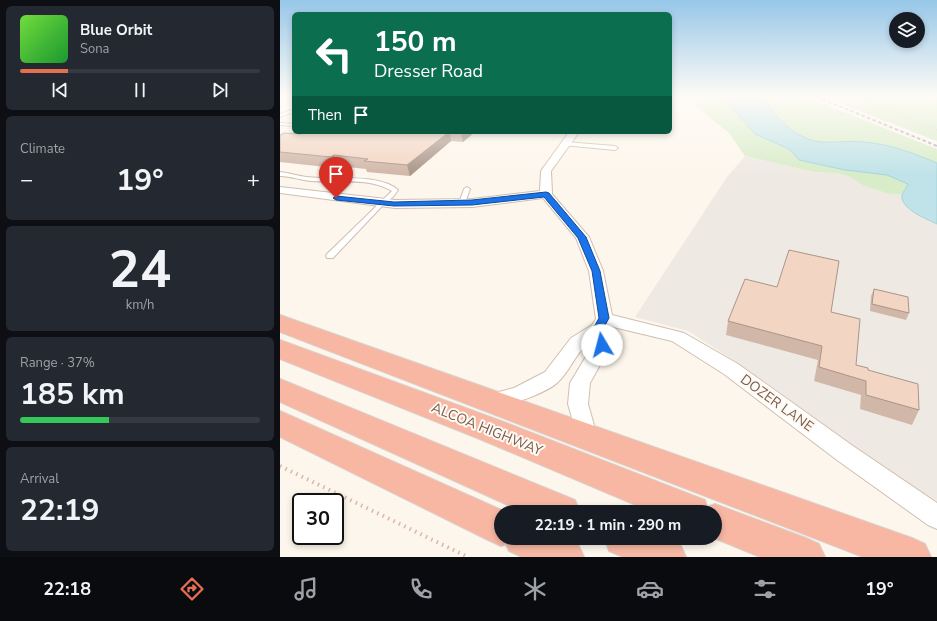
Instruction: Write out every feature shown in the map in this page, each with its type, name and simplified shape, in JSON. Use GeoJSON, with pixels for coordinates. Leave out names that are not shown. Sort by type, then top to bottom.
{"type":"FeatureCollection","features":[{"type":"Feature","properties":{"kind":"highway"},"geometry":{"type":"LineString","coordinates":[[280,323],[912,557]]}},
{"type":"Feature","properties":{"kind":"highway","name":"ALCOA HIGHWAY"},"geometry":{"type":"LineString","coordinates":[[280,349],[493,431],[675,505]]}},
{"type":"Feature","properties":{"kind":"highway"},"geometry":{"type":"LineString","coordinates":[[280,390],[546,505]]}},
{"type":"Feature","properties":{"kind":"highway"},"geometry":{"type":"LineString","coordinates":[[280,423],[494,525]]}},
{"type":"Feature","properties":{"kind":"highway"},"geometry":{"type":"LineString","coordinates":[[722,524],[806,557]]}},
{"type":"Feature","properties":{"kind":"highway"},"geometry":{"type":"LineString","coordinates":[[538,545],[565,557]]}},
{"type":"Feature","properties":{"kind":"highway"},"geometry":{"type":"LineString","coordinates":[[639,545],[667,557]]}},
{"type":"Feature","properties":{"kind":"street"},"geometry":{"type":"LineString","coordinates":[[572,134],[546,171],[546,194],[559,212],[582,237],[596,271],[602,345],[580,383],[578,404],[586,436]]}},
{"type":"Feature","properties":{"kind":"street"},"geometry":{"type":"LineString","coordinates":[[514,198],[538,186],[546,175]]}},
{"type":"Feature","properties":{"kind":"street"},"geometry":{"type":"LineString","coordinates":[[280,190],[382,203],[462,203],[546,194]]}},
{"type":"Feature","properties":{"kind":"street"},"geometry":{"type":"LineString","coordinates":[[514,198],[538,203],[559,212]]}},
{"type":"Feature","properties":{"kind":"street"},"geometry":{"type":"LineString","coordinates":[[490,401],[519,394],[552,377],[577,342],[601,324]]}},
{"type":"Feature","properties":{"kind":"street","name":"DOZER LANE"},"geometry":{"type":"LineString","coordinates":[[601,324],[661,332],[682,340],[731,369],[844,453],[937,517]]}},
{"type":"Feature","properties":{"kind":"lane"},"geometry":{"type":"LineString","coordinates":[[280,124],[292,125]]}},
{"type":"Feature","properties":{"kind":"lane"},"geometry":{"type":"LineString","coordinates":[[565,144],[615,148]]}},
{"type":"Feature","properties":{"kind":"lane"},"geometry":{"type":"LineString","coordinates":[[280,174],[308,179],[334,179],[379,184],[391,187],[394,190],[391,196],[382,203],[330,256]]}},
{"type":"Feature","properties":{"kind":"lane"},"geometry":{"type":"LineString","coordinates":[[462,203],[467,188]]}},
{"type":"Feature","properties":{"kind":"path"},"geometry":{"type":"LineString","coordinates":[[919,123],[937,130]]}},
{"type":"Feature","properties":{"kind":"path"},"geometry":{"type":"LineString","coordinates":[[280,466],[468,557]]}},
{"type":"Feature","properties":{"kind":"shaded area"},"geometry":{"type":"Polygon","coordinates":[[[745,156],[815,172],[838,173],[848,176],[864,186],[889,194],[902,194],[903,200],[910,210],[937,224],[937,501],[872,461],[750,371],[688,331],[635,317],[727,177],[745,156]]]}},
{"type":"Feature","properties":{"kind":"green space"},"geometry":{"type":"Polygon","coordinates":[[[717,123],[745,123],[755,134],[789,149],[799,160],[845,170],[887,175],[908,184],[902,194],[889,194],[864,186],[848,176],[838,173],[815,172],[745,156],[729,133],[717,123]]]}},
{"type":"Feature","properties":{"kind":"green space"},"geometry":{"type":"Polygon","coordinates":[[[784,123],[871,123],[937,149],[937,163],[910,152],[873,143],[814,141],[799,135],[784,123]]]}},
{"type":"Feature","properties":{"kind":"green space"},"geometry":{"type":"Polygon","coordinates":[[[891,123],[937,123],[937,141],[891,123]]]}},
{"type":"Feature","properties":{"kind":"water"},"geometry":{"type":"Polygon","coordinates":[[[745,123],[784,123],[799,135],[814,141],[873,143],[910,152],[937,163],[937,224],[915,213],[905,205],[902,195],[908,184],[887,175],[845,170],[799,160],[789,149],[755,134],[745,123]]]}},
{"type":"Feature","properties":{"kind":"building"},"geometry":{"type":"Polygon","coordinates":[[[284,133],[446,134],[407,165],[364,161],[368,159],[334,155],[331,157],[280,152],[280,135],[284,133]]]}},
{"type":"Feature","properties":{"kind":"building"},"geometry":{"type":"Polygon","coordinates":[[[789,250],[839,261],[831,312],[860,319],[856,365],[868,368],[868,370],[918,384],[919,410],[866,395],[866,381],[819,367],[822,346],[728,321],[745,279],[777,287],[789,250]]]}},
{"type":"Feature","properties":{"kind":"building"},"geometry":{"type":"Polygon","coordinates":[[[874,289],[908,297],[909,313],[872,304],[874,289]]]}},
{"type":"Feature","properties":{"kind":"railway"},"geometry":{"type":"LineString","coordinates":[[881,123],[937,146]]}},
{"type":"Feature","properties":{"kind":"route"},"geometry":{"type":"LineString","coordinates":[[336,198],[394,204],[472,203],[546,194],[559,212],[582,237],[596,271],[604,318],[598,329],[602,345]]}}]}
